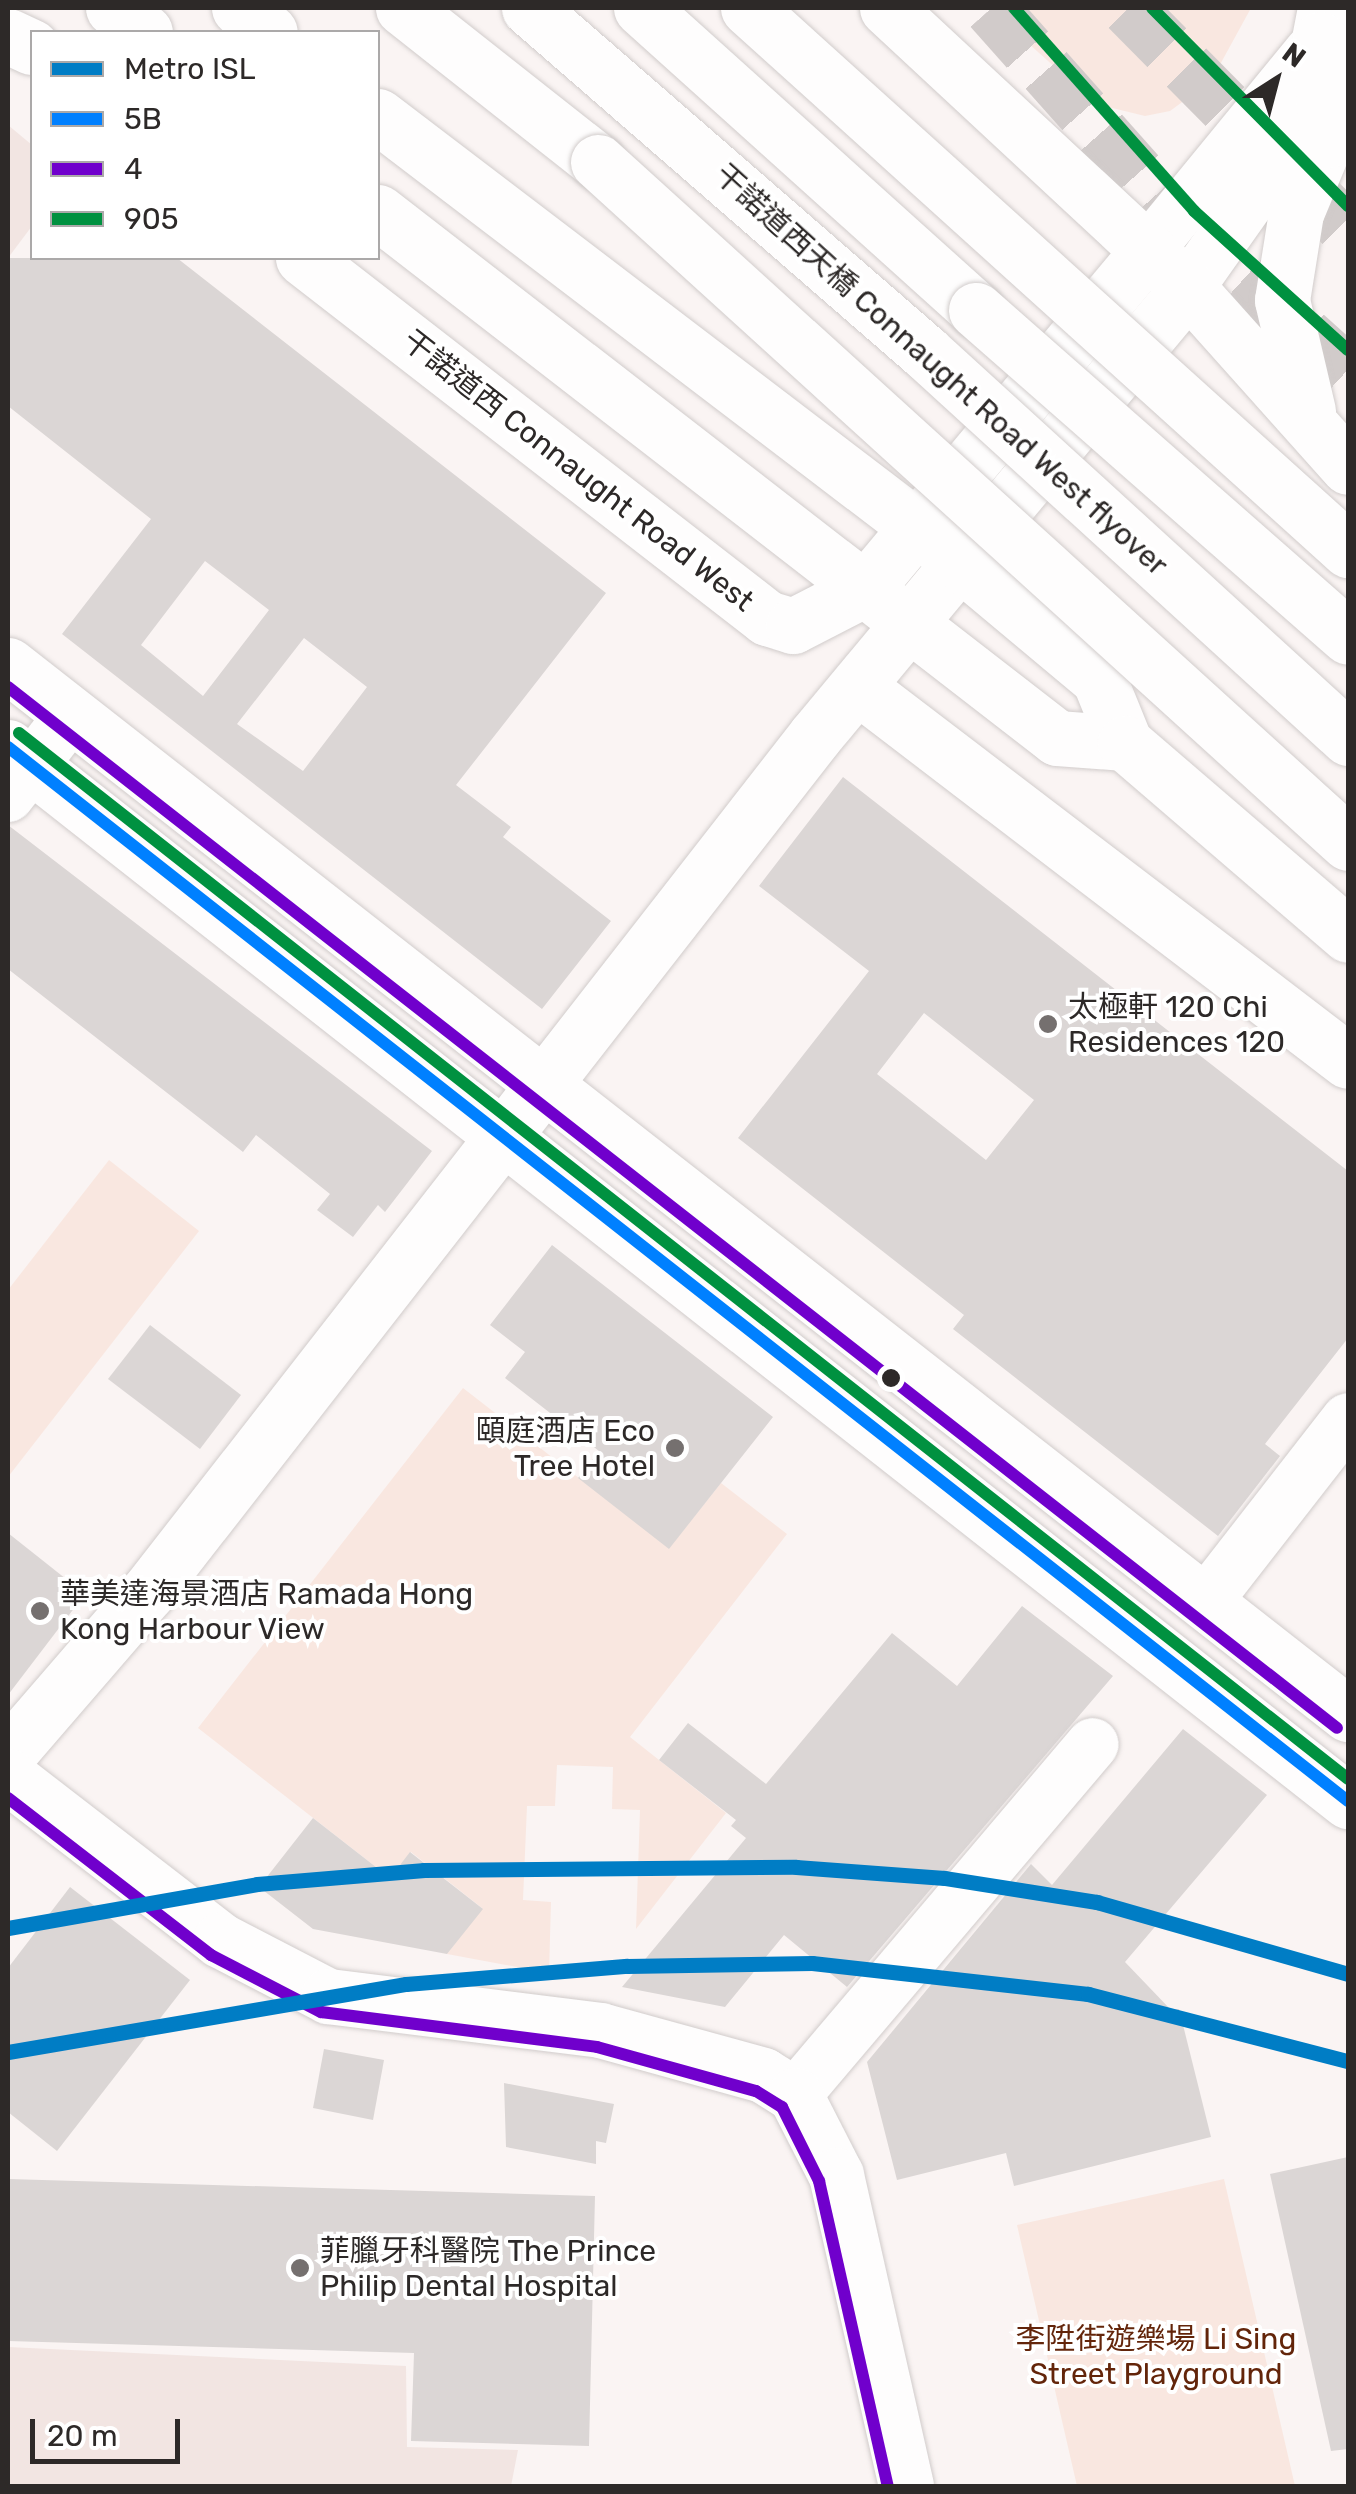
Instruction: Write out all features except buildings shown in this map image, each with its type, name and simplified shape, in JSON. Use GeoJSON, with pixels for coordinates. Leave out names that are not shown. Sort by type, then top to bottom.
{"type":"FeatureCollection","features":[{"type":"Feature","properties":{"kind":"main road"},"geometry":{"type":"LineString","coordinates":[[114,8],[142,30]]}},
{"type":"Feature","properties":{"kind":"main road"},"geometry":{"type":"LineString","coordinates":[[239,8],[267,30]]}},
{"type":"Feature","properties":{"kind":"main road"},"geometry":{"type":"LineString","coordinates":[[403,8],[598,162],[1348,844]]}},
{"type":"Feature","properties":{"kind":"main road","name":"干諾道西天橋 Connaught Road West flyover"},"geometry":{"type":"LineString","coordinates":[[528,8],[924,352],[1348,738]]}},
{"type":"Feature","properties":{"kind":"main road"},"geometry":{"type":"LineString","coordinates":[[641,8],[1348,637]]}},
{"type":"Feature","properties":{"kind":"main road"},"geometry":{"type":"LineString","coordinates":[[748,8],[1348,550]]}},
{"type":"Feature","properties":{"kind":"main road"},"geometry":{"type":"LineString","coordinates":[[887,8],[1188,288],[1309,414],[1348,467]]}},
{"type":"Feature","properties":{"kind":"main road"},"geometry":{"type":"LineString","coordinates":[[1309,414],[1282,300],[1296,213],[1326,141],[1322,23]]}},
{"type":"Feature","properties":{"kind":"main road"},"geometry":{"type":"LineString","coordinates":[[380,118],[963,563],[1099,679],[1125,742],[1348,935]]}},
{"type":"Feature","properties":{"kind":"main road"},"geometry":{"type":"LineString","coordinates":[[380,214],[1058,738],[1125,742]]}},
{"type":"Feature","properties":{"kind":"main road","name":"干諾道西 Connaught Road West"},"geometry":{"type":"LineString","coordinates":[[306,260],[766,618],[793,626],[814,620],[865,589],[1148,250]]}},
{"type":"Feature","properties":{"kind":"main road"},"geometry":{"type":"LineString","coordinates":[[8,1754],[148,1592],[815,736],[862,690],[911,624],[1188,288]]}},
{"type":"Feature","properties":{"kind":"main road"},"geometry":{"type":"LineString","coordinates":[[8,666],[1348,1714]]}},
{"type":"Feature","properties":{"kind":"main road"},"geometry":{"type":"LineString","coordinates":[[862,690],[1348,1061]]}},
{"type":"Feature","properties":{"kind":"main road"},"geometry":{"type":"LineString","coordinates":[[15,769],[504,1134],[1348,1801]]}},
{"type":"Feature","properties":{"kind":"main road"},"geometry":{"type":"LineString","coordinates":[[8,1776],[220,1940],[328,1996],[600,2030],[763,2075],[795,2095],[836,2175],[906,2486]]}},
{"type":"Feature","properties":{"kind":"street"},"geometry":{"type":"LineString","coordinates":[[1148,250],[1322,23]]}},
{"type":"Feature","properties":{"kind":"street"},"geometry":{"type":"LineString","coordinates":[[1188,288],[1301,128],[1322,23]]}},
{"type":"Feature","properties":{"kind":"street"},"geometry":{"type":"LineString","coordinates":[[15,769],[71,715]]}},
{"type":"Feature","properties":{"kind":"street"},"geometry":{"type":"LineString","coordinates":[[1207,1600],[1348,1419]]}},
{"type":"Feature","properties":{"kind":"street"},"geometry":{"type":"LineString","coordinates":[[795,2095],[1094,1744]]}},
{"type":"Feature","properties":{"kind":"shaded area"},"geometry":{"type":"Polygon","coordinates":[[[8,125],[30,143],[30,229],[8,258],[8,125]]]}},
{"type":"Feature","properties":{"kind":"shaded area"},"geometry":{"type":"Polygon","coordinates":[[[8,2347],[406,2366],[407,2447],[518,2450],[511,2486],[8,2486],[8,2347]]]}},
{"type":"Feature","properties":{"kind":"green space"},"geometry":{"type":"Polygon","coordinates":[[[989,8],[1251,8],[1211,81],[1170,111],[1145,116],[1096,104],[989,8]]]}},
{"type":"Feature","properties":{"kind":"green space"},"geometry":{"type":"Polygon","coordinates":[[[109,1160],[199,1231],[8,1477],[8,1290],[109,1160]]]}},
{"type":"Feature","properties":{"kind":"green space"},"geometry":{"type":"Polygon","coordinates":[[[463,1388],[669,1548],[721,1483],[787,1534],[630,1737],[726,1813],[636,1929],[640,1810],[612,1809],[613,1767],[557,1765],[555,1806],[527,1806],[523,1900],[551,1902],[549,1973],[447,1954],[482,1908],[411,1852],[390,1878],[198,1728],[463,1388]]]}},
{"type":"Feature","properties":{"kind":"green space","name":"李陞街遊樂場 Li Sing Street Playground"},"geometry":{"type":"Polygon","coordinates":[[[1224,2179],[1295,2486],[1077,2486],[1017,2225],[1224,2179]]]}},
{"type":"Feature","properties":{"kind":"tunnel"},"geometry":{"type":"LineString","coordinates":[[991,8],[1182,223],[1348,373]]}},
{"type":"Feature","properties":{"kind":"tunnel"},"geometry":{"type":"LineString","coordinates":[[1128,8],[1348,230]]}},
{"type":"Feature","properties":{"kind":"metro line","name":"ISL"},"geometry":{"type":"LineString","coordinates":[[8,1928],[257,1884],[424,1870],[796,1867],[945,1878],[1097,1902],[1348,1974]]}},
{"type":"Feature","properties":{"kind":"metro line","name":"ISL"},"geometry":{"type":"LineString","coordinates":[[8,2052],[406,1984],[627,1966],[812,1963],[1088,1994],[1348,2061]]}},
{"type":"Feature","properties":{"kind":"transit line","name":"905"},"geometry":{"type":"LineString","coordinates":[[1014,8],[1194,211],[1348,350]]}},
{"type":"Feature","properties":{"kind":"transit line","name":"905"},"geometry":{"type":"LineString","coordinates":[[1152,8],[1348,206]]}},
{"type":"Feature","properties":{"kind":"transit line","name":"4"},"geometry":{"type":"LineString","coordinates":[[8,687],[1337,1728]]}},
{"type":"Feature","properties":{"kind":"transit line","name":"905"},"geometry":{"type":"LineString","coordinates":[[19,733],[1348,1779]]}},
{"type":"Feature","properties":{"kind":"transit line","name":"5B"},"geometry":{"type":"LineString","coordinates":[[8,747],[1348,1801]]}},
{"type":"Feature","properties":{"kind":"transit line","name":"4"},"geometry":{"type":"LineString","coordinates":[[8,1798],[211,1955],[321,2012],[597,2047],[756,2091],[782,2107],[819,2181],[888,2486]]}},
{"type":"Feature","properties":{"kind":"place","name":"太極軒 120 Chi Residences 120"},"geometry":{"type":"Point","coordinates":[1048,1024]}},
{"type":"Feature","properties":{"kind":"place","name":"頤庭酒店 Eco Tree Hotel"},"geometry":{"type":"Point","coordinates":[675,1448]}},
{"type":"Feature","properties":{"kind":"place","name":"華美達海景酒店 Ramada Hong Kong Harbour View"},"geometry":{"type":"Point","coordinates":[40,1611]}},
{"type":"Feature","properties":{"kind":"place","name":"菲臘牙科醫院 The Prince Philip Dental Hospital"},"geometry":{"type":"Point","coordinates":[300,2268]}}]}
